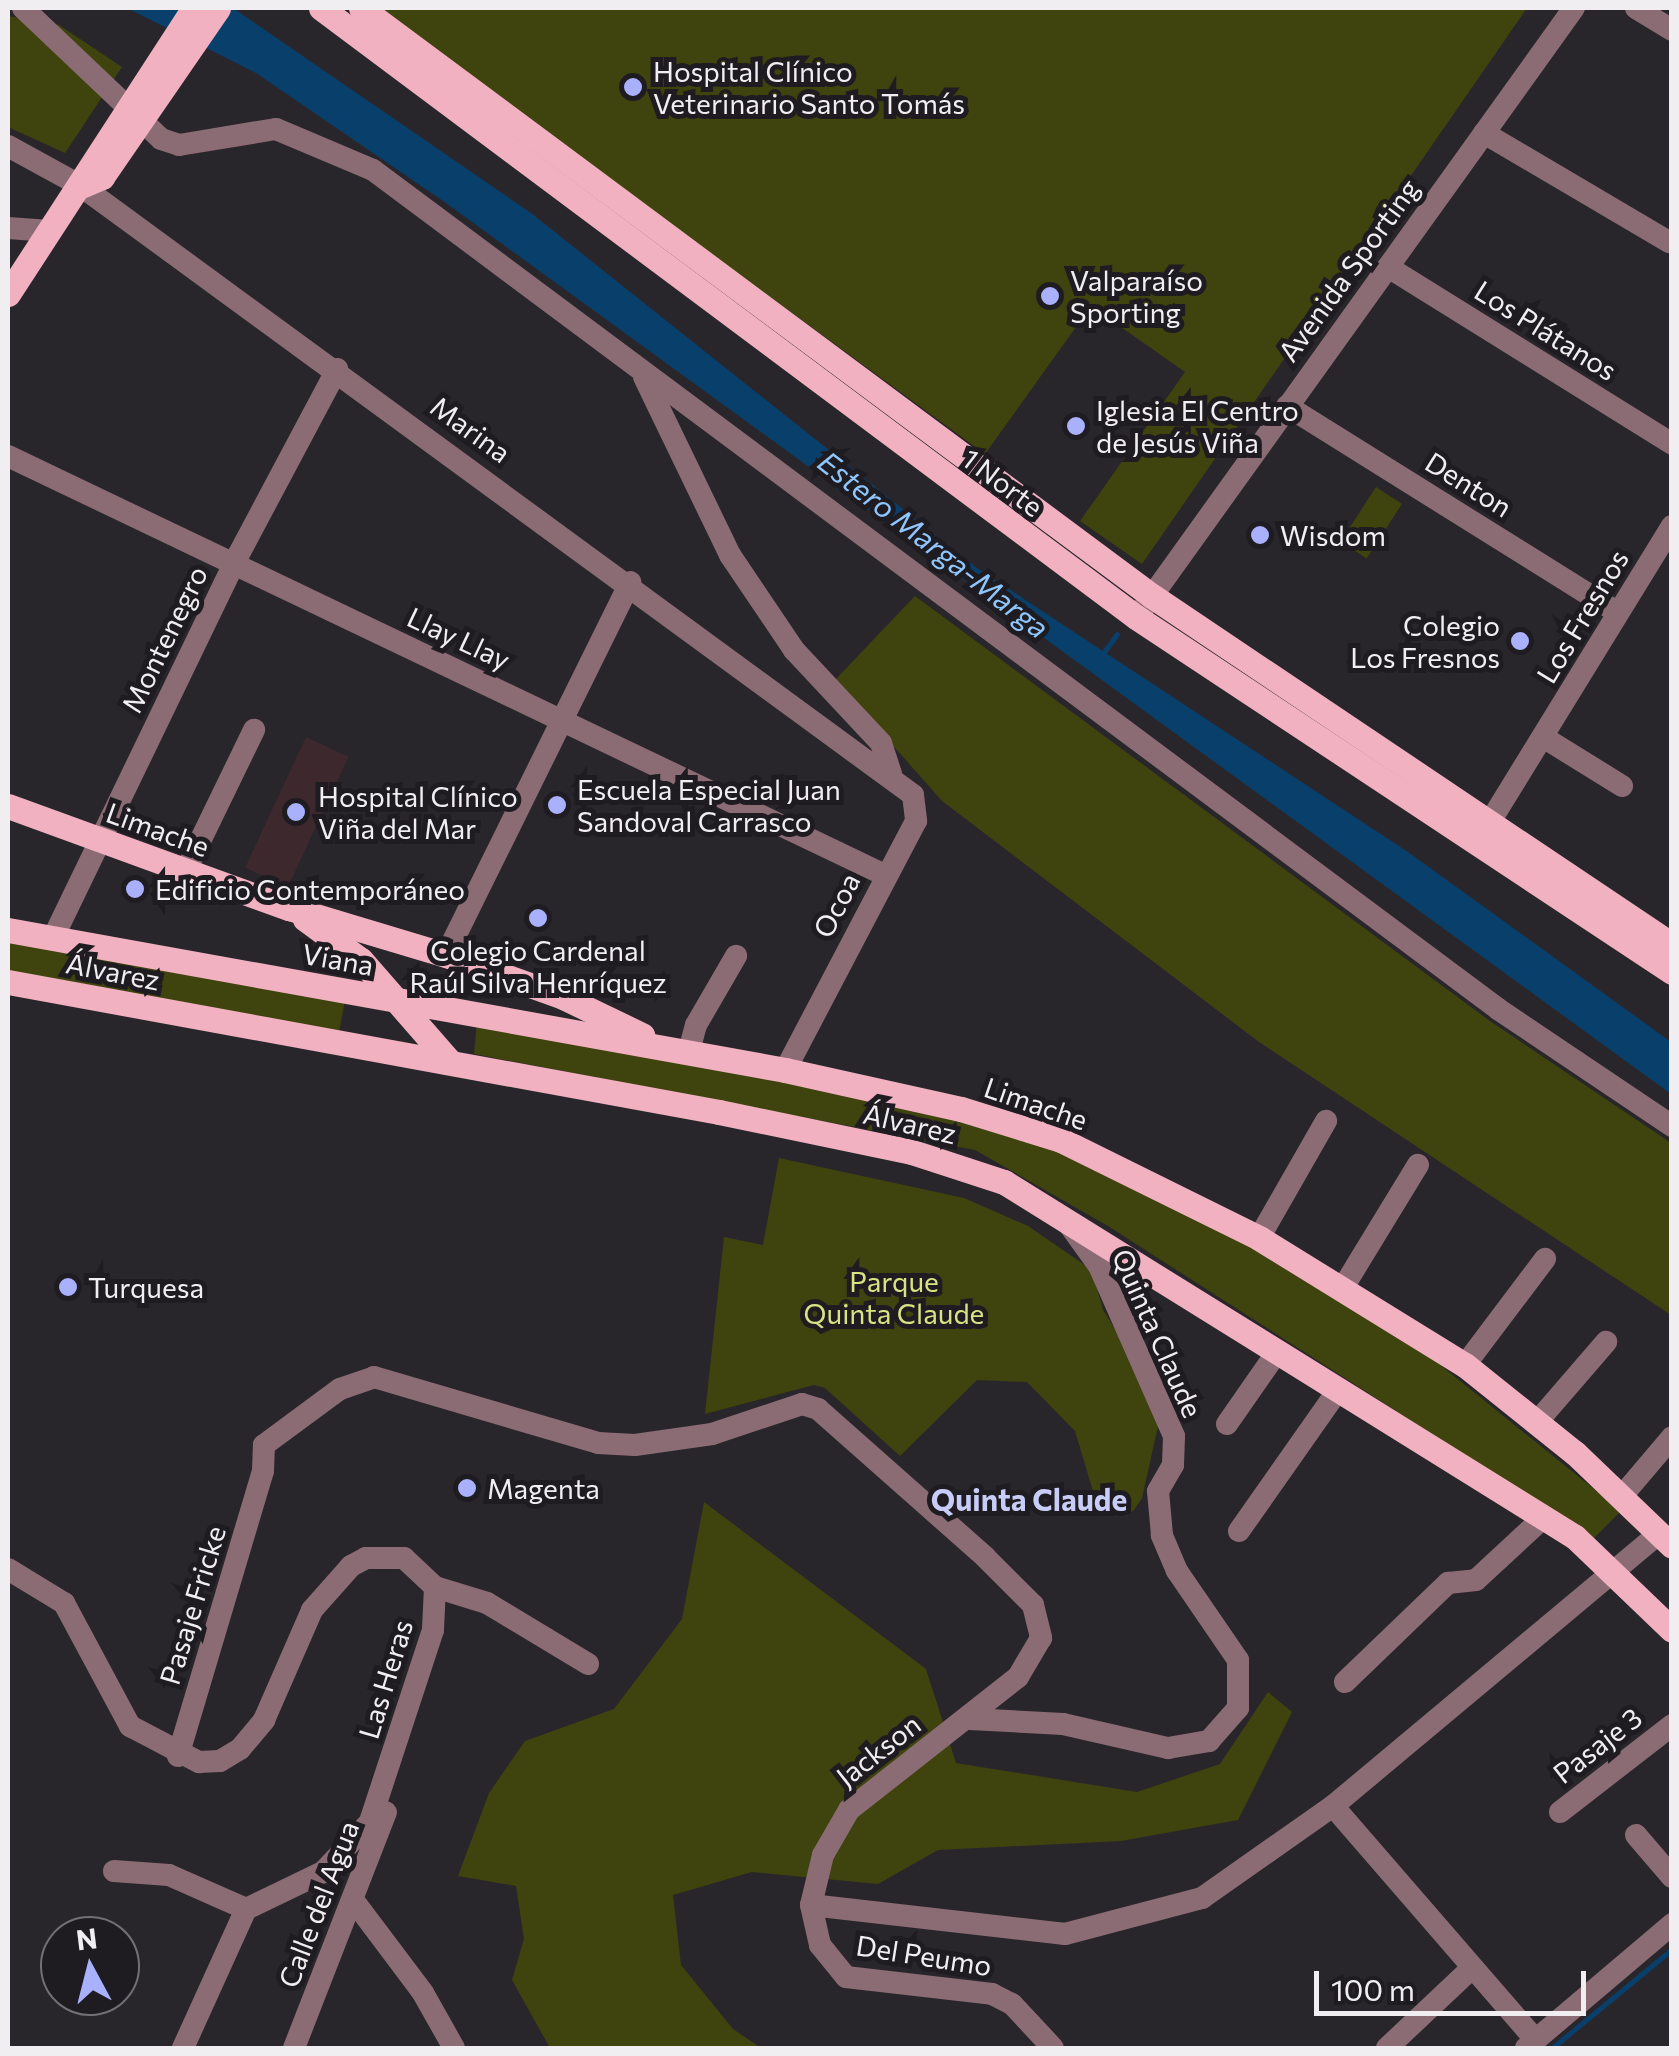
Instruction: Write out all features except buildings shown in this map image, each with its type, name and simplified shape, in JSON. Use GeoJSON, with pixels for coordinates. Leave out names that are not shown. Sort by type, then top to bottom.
{"type":"FeatureCollection","features":[{"type":"Feature","properties":{"kind":"main road"},"geometry":{"type":"LineString","coordinates":[[91,177],[194,8]]}},
{"type":"Feature","properties":{"kind":"main road"},"geometry":{"type":"LineString","coordinates":[[8,294],[50,231],[218,8]]}},
{"type":"Feature","properties":{"kind":"main road","name":"1 Norte"},"geometry":{"type":"LineString","coordinates":[[321,8],[1144,607],[1672,972]]}},
{"type":"Feature","properties":{"kind":"main road","name":"1 Norte"},"geometry":{"type":"LineString","coordinates":[[361,8],[1144,607],[1672,945]]}},
{"type":"Feature","properties":{"kind":"main road","name":"Limache"},"geometry":{"type":"LineString","coordinates":[[8,806],[289,908],[383,934],[562,997],[659,1045],[1002,1119],[1060,1140],[1259,1238],[1344,1286],[1465,1366],[1538,1422],[1665,1540]]}},
{"type":"Feature","properties":{"kind":"main road","name":"Limache"},"geometry":{"type":"LineString","coordinates":[[289,908],[360,960],[389,998],[452,1064]]}},
{"type":"Feature","properties":{"kind":"main road","name":"Viana"},"geometry":{"type":"LineString","coordinates":[[8,930],[659,1045]]}},
{"type":"Feature","properties":{"kind":"main road"},"geometry":{"type":"LineString","coordinates":[[360,960],[383,934]]}},
{"type":"Feature","properties":{"kind":"main road","name":"Álvarez"},"geometry":{"type":"LineString","coordinates":[[8,982],[912,1152],[1004,1182],[1543,1518],[1617,1572],[1672,1630]]}},
{"type":"Feature","properties":{"kind":"street"},"geometry":{"type":"LineString","coordinates":[[23,8],[161,139],[180,146],[276,129],[303,136],[373,170],[1498,1009],[1672,1126]]}},
{"type":"Feature","properties":{"kind":"street","name":"Avenida Sporting"},"geometry":{"type":"LineString","coordinates":[[1144,607],[1574,8]]}},
{"type":"Feature","properties":{"kind":"street"},"geometry":{"type":"LineString","coordinates":[[1636,8],[1672,30]]}},
{"type":"Feature","properties":{"kind":"street"},"geometry":{"type":"LineString","coordinates":[[1484,133],[1669,242]]}},
{"type":"Feature","properties":{"kind":"street","name":"Marina"},"geometry":{"type":"LineString","coordinates":[[8,146],[91,177],[337,370],[891,773]]}},
{"type":"Feature","properties":{"kind":"street"},"geometry":{"type":"LineString","coordinates":[[8,228],[50,231]]}},
{"type":"Feature","properties":{"kind":"street","name":"Los Plátanos"},"geometry":{"type":"LineString","coordinates":[[1388,267],[1672,444]]}},
{"type":"Feature","properties":{"kind":"street","name":"Montenegro"},"geometry":{"type":"LineString","coordinates":[[53,938],[233,565],[337,370]]}},
{"type":"Feature","properties":{"kind":"street"},"geometry":{"type":"LineString","coordinates":[[640,370],[730,555],[794,650],[881,744],[891,773]]}},
{"type":"Feature","properties":{"kind":"street","name":"Denton"},"geometry":{"type":"LineString","coordinates":[[1287,406],[1618,613]]}},
{"type":"Feature","properties":{"kind":"street","name":"Llay Llay"},"geometry":{"type":"LineString","coordinates":[[8,456],[886,874]]}},
{"type":"Feature","properties":{"kind":"street","name":"Los Fresnos"},"geometry":{"type":"LineString","coordinates":[[1488,825],[1672,526]]}},
{"type":"Feature","properties":{"kind":"street"},"geometry":{"type":"LineString","coordinates":[[446,955],[630,582]]}},
{"type":"Feature","properties":{"kind":"street"},"geometry":{"type":"LineString","coordinates":[[186,870],[254,730]]}},
{"type":"Feature","properties":{"kind":"street"},"geometry":{"type":"LineString","coordinates":[[1543,738],[1622,786]]}},
{"type":"Feature","properties":{"kind":"street","name":"Ocoa"},"geometry":{"type":"LineString","coordinates":[[785,1070],[918,812],[913,795],[891,773]]}},
{"type":"Feature","properties":{"kind":"street"},"geometry":{"type":"LineString","coordinates":[[690,1051],[696,1024],[736,956]]}},
{"type":"Feature","properties":{"kind":"street"},"geometry":{"type":"LineString","coordinates":[[1259,1238],[1326,1121]]}},
{"type":"Feature","properties":{"kind":"street"},"geometry":{"type":"LineString","coordinates":[[1344,1286],[1418,1165]]}},
{"type":"Feature","properties":{"kind":"street","name":"Quinta Claude"},"geometry":{"type":"LineString","coordinates":[[970,1719],[1063,1724],[1168,1748],[1209,1740],[1238,1708],[1238,1660],[1177,1570],[1162,1535],[1158,1492],[1173,1465],[1174,1436],[1099,1266],[1063,1216]]}},
{"type":"Feature","properties":{"kind":"street"},"geometry":{"type":"LineString","coordinates":[[1465,1366],[1544,1259]]}},
{"type":"Feature","properties":{"kind":"street"},"geometry":{"type":"LineString","coordinates":[[1538,1422],[1606,1342]]}},
{"type":"Feature","properties":{"kind":"street"},"geometry":{"type":"LineString","coordinates":[[1228,1424],[1276,1352]]}},
{"type":"Feature","properties":{"kind":"street","name":"Jackson"},"geometry":{"type":"LineString","coordinates":[[263,1471],[261,1450],[273,1434],[361,1378],[616,1444],[672,1444],[712,1434],[784,1405],[818,1409],[1032,1605],[1040,1624],[1034,1656],[970,1719],[849,1810],[824,1856],[811,1905]]}},
{"type":"Feature","properties":{"kind":"street"},"geometry":{"type":"LineString","coordinates":[[1239,1531],[1338,1390]]}},
{"type":"Feature","properties":{"kind":"street"},"geometry":{"type":"LineString","coordinates":[[1622,1496],[1672,1437]]}},
{"type":"Feature","properties":{"kind":"street","name":"Pasaje Fricke"},"geometry":{"type":"LineString","coordinates":[[178,1756],[263,1471]]}},
{"type":"Feature","properties":{"kind":"street"},"geometry":{"type":"LineString","coordinates":[[1345,1682],[1448,1583],[1476,1580],[1543,1518]]}},
{"type":"Feature","properties":{"kind":"street"},"geometry":{"type":"LineString","coordinates":[[811,1905],[1065,1934],[1102,1929],[1202,1898],[1333,1806],[1617,1572],[1665,1540]]}},
{"type":"Feature","properties":{"kind":"street","name":"Las Heras"},"geometry":{"type":"LineString","coordinates":[[178,1756],[220,1761],[240,1748],[264,1720],[312,1610],[351,1566],[366,1558],[404,1558],[435,1587],[433,1630],[389,1788]]}},
{"type":"Feature","properties":{"kind":"street"},"geometry":{"type":"LineString","coordinates":[[8,1569],[64,1602],[116,1708],[151,1742],[178,1756]]}},
{"type":"Feature","properties":{"kind":"street"},"geometry":{"type":"LineString","coordinates":[[435,1587],[486,1603],[588,1664]]}},
{"type":"Feature","properties":{"kind":"street","name":"Las Heras"},"geometry":{"type":"LineString","coordinates":[[246,1909],[337,1861],[370,1822],[389,1788],[428,1687]]}},
{"type":"Feature","properties":{"kind":"street","name":"Pasaje 3"},"geometry":{"type":"LineString","coordinates":[[1560,1812],[1672,1725]]}},
{"type":"Feature","properties":{"kind":"street","name":"Calle del Agua"},"geometry":{"type":"LineString","coordinates":[[294,2048],[354,1901],[389,1788]]}},
{"type":"Feature","properties":{"kind":"street"},"geometry":{"type":"LineString","coordinates":[[1333,1806],[1472,1968],[1529,2042],[1672,1924]]}},
{"type":"Feature","properties":{"kind":"street"},"geometry":{"type":"LineString","coordinates":[[1636,1835],[1672,1877]]}},
{"type":"Feature","properties":{"kind":"street"},"geometry":{"type":"LineString","coordinates":[[114,1871],[169,1875],[246,1909],[183,2048]]}},
{"type":"Feature","properties":{"kind":"street"},"geometry":{"type":"LineString","coordinates":[[354,1901],[423,1994],[454,2048]]}},
{"type":"Feature","properties":{"kind":"street","name":"Del Peumo"},"geometry":{"type":"LineString","coordinates":[[811,1905],[820,1945],[846,1976],[992,1994],[1012,2004],[1054,2048]]}},
{"type":"Feature","properties":{"kind":"street"},"geometry":{"type":"LineString","coordinates":[[1387,2048],[1472,1968]]}},
{"type":"Feature","properties":{"kind":"shaded area","name":"Hospital Clínico Viña del Mar"},"geometry":{"type":"Polygon","coordinates":[[[306,737],[349,757],[288,887],[245,868],[306,737]]]}},
{"type":"Feature","properties":{"kind":"green space","name":"Valparaíso Sporting"},"geometry":{"type":"Polygon","coordinates":[[[376,8],[1527,8],[1142,564],[1080,521],[1185,372],[1091,306],[985,454],[376,8]]]}},
{"type":"Feature","properties":{"kind":"green space"},"geometry":{"type":"Polygon","coordinates":[[[8,16],[59,25],[122,67],[65,153],[8,127],[8,16]]]}},
{"type":"Feature","properties":{"kind":"green space"},"geometry":{"type":"Polygon","coordinates":[[[1376,487],[1402,504],[1367,558],[1341,542],[1376,487]]]}},
{"type":"Feature","properties":{"kind":"green space"},"geometry":{"type":"Polygon","coordinates":[[[915,596],[1490,1021],[1671,1143],[1671,1315],[1259,1042],[942,801],[835,680],[915,596]]]}},
{"type":"Feature","properties":{"kind":"green space"},"geometry":{"type":"Polygon","coordinates":[[[8,937],[345,1002],[338,1035],[8,971],[8,937]]]}},
{"type":"Feature","properties":{"kind":"green space"},"geometry":{"type":"Polygon","coordinates":[[[477,1022],[973,1118],[1050,1146],[1365,1304],[1621,1511],[1594,1538],[1108,1226],[975,1150],[474,1054],[477,1022]]]}},
{"type":"Feature","properties":{"kind":"green space","name":"Parque Quinta Claude"},"geometry":{"type":"Polygon","coordinates":[[[779,1158],[964,1198],[1028,1226],[1092,1270],[1103,1310],[1139,1367],[1159,1422],[1142,1498],[1134,1510],[1126,1516],[1093,1491],[1075,1431],[1027,1382],[977,1380],[900,1456],[825,1388],[814,1385],[705,1414],[724,1237],[763,1245],[779,1158]]]}},
{"type":"Feature","properties":{"kind":"green space"},"geometry":{"type":"Polygon","coordinates":[[[704,1502],[926,1669],[956,1763],[1137,1792],[1220,1764],[1268,1692],[1292,1712],[1238,1820],[1121,1841],[938,1850],[878,1884],[752,1872],[673,1895],[681,1965],[733,2029],[761,2048],[550,2048],[512,1980],[524,1939],[516,1886],[458,1876],[489,1793],[525,1741],[614,1709],[682,1619],[704,1502]]]}},
{"type":"Feature","properties":{"kind":"water","name":"Estero Marga-Marga"},"geometry":{"type":"Polygon","coordinates":[[[127,8],[233,8],[531,213],[977,568],[1408,852],[1671,1042],[1671,1094],[446,203],[256,73],[127,8]]]}},
{"type":"Feature","properties":{"kind":"waterway"},"geometry":{"type":"LineString","coordinates":[[1101,656],[1117,634]]}},
{"type":"Feature","properties":{"kind":"waterway"},"geometry":{"type":"LineString","coordinates":[[1552,2048],[1672,1949]]}},
{"type":"Feature","properties":{"kind":"place","name":"Hospital Clínico Veterinario Santo Tomás"},"geometry":{"type":"Point","coordinates":[633,87]}},
{"type":"Feature","properties":{"kind":"place","name":"Valparaíso Sporting"},"geometry":{"type":"Point","coordinates":[1050,296]}},
{"type":"Feature","properties":{"kind":"place","name":"Iglesia El Centro de Jesús Viña"},"geometry":{"type":"Point","coordinates":[1076,426]}},
{"type":"Feature","properties":{"kind":"place","name":"Wisdom"},"geometry":{"type":"Point","coordinates":[1260,535]}},
{"type":"Feature","properties":{"kind":"place","name":"Colegio Los Fresnos"},"geometry":{"type":"Point","coordinates":[1520,641]}},
{"type":"Feature","properties":{"kind":"place","name":"Escuela Especial Juan Sandoval Carrasco"},"geometry":{"type":"Point","coordinates":[557,805]}},
{"type":"Feature","properties":{"kind":"place","name":"Hospital Clínico Viña del Mar"},"geometry":{"type":"Point","coordinates":[296,812]}},
{"type":"Feature","properties":{"kind":"place","name":"Edificio Contemporáneo"},"geometry":{"type":"Point","coordinates":[135,889]}},
{"type":"Feature","properties":{"kind":"place","name":"Colegio Cardenal Raúl Silva Henríquez"},"geometry":{"type":"Point","coordinates":[538,918]}},
{"type":"Feature","properties":{"kind":"place","name":"Turquesa"},"geometry":{"type":"Point","coordinates":[68,1287]}},
{"type":"Feature","properties":{"kind":"place","name":"Magenta"},"geometry":{"type":"Point","coordinates":[467,1488]}},
{"type":"Feature","properties":{"kind":"district","name":"Quinta Claude"},"geometry":{"type":"Point","coordinates":[1029,1499]}}]}
